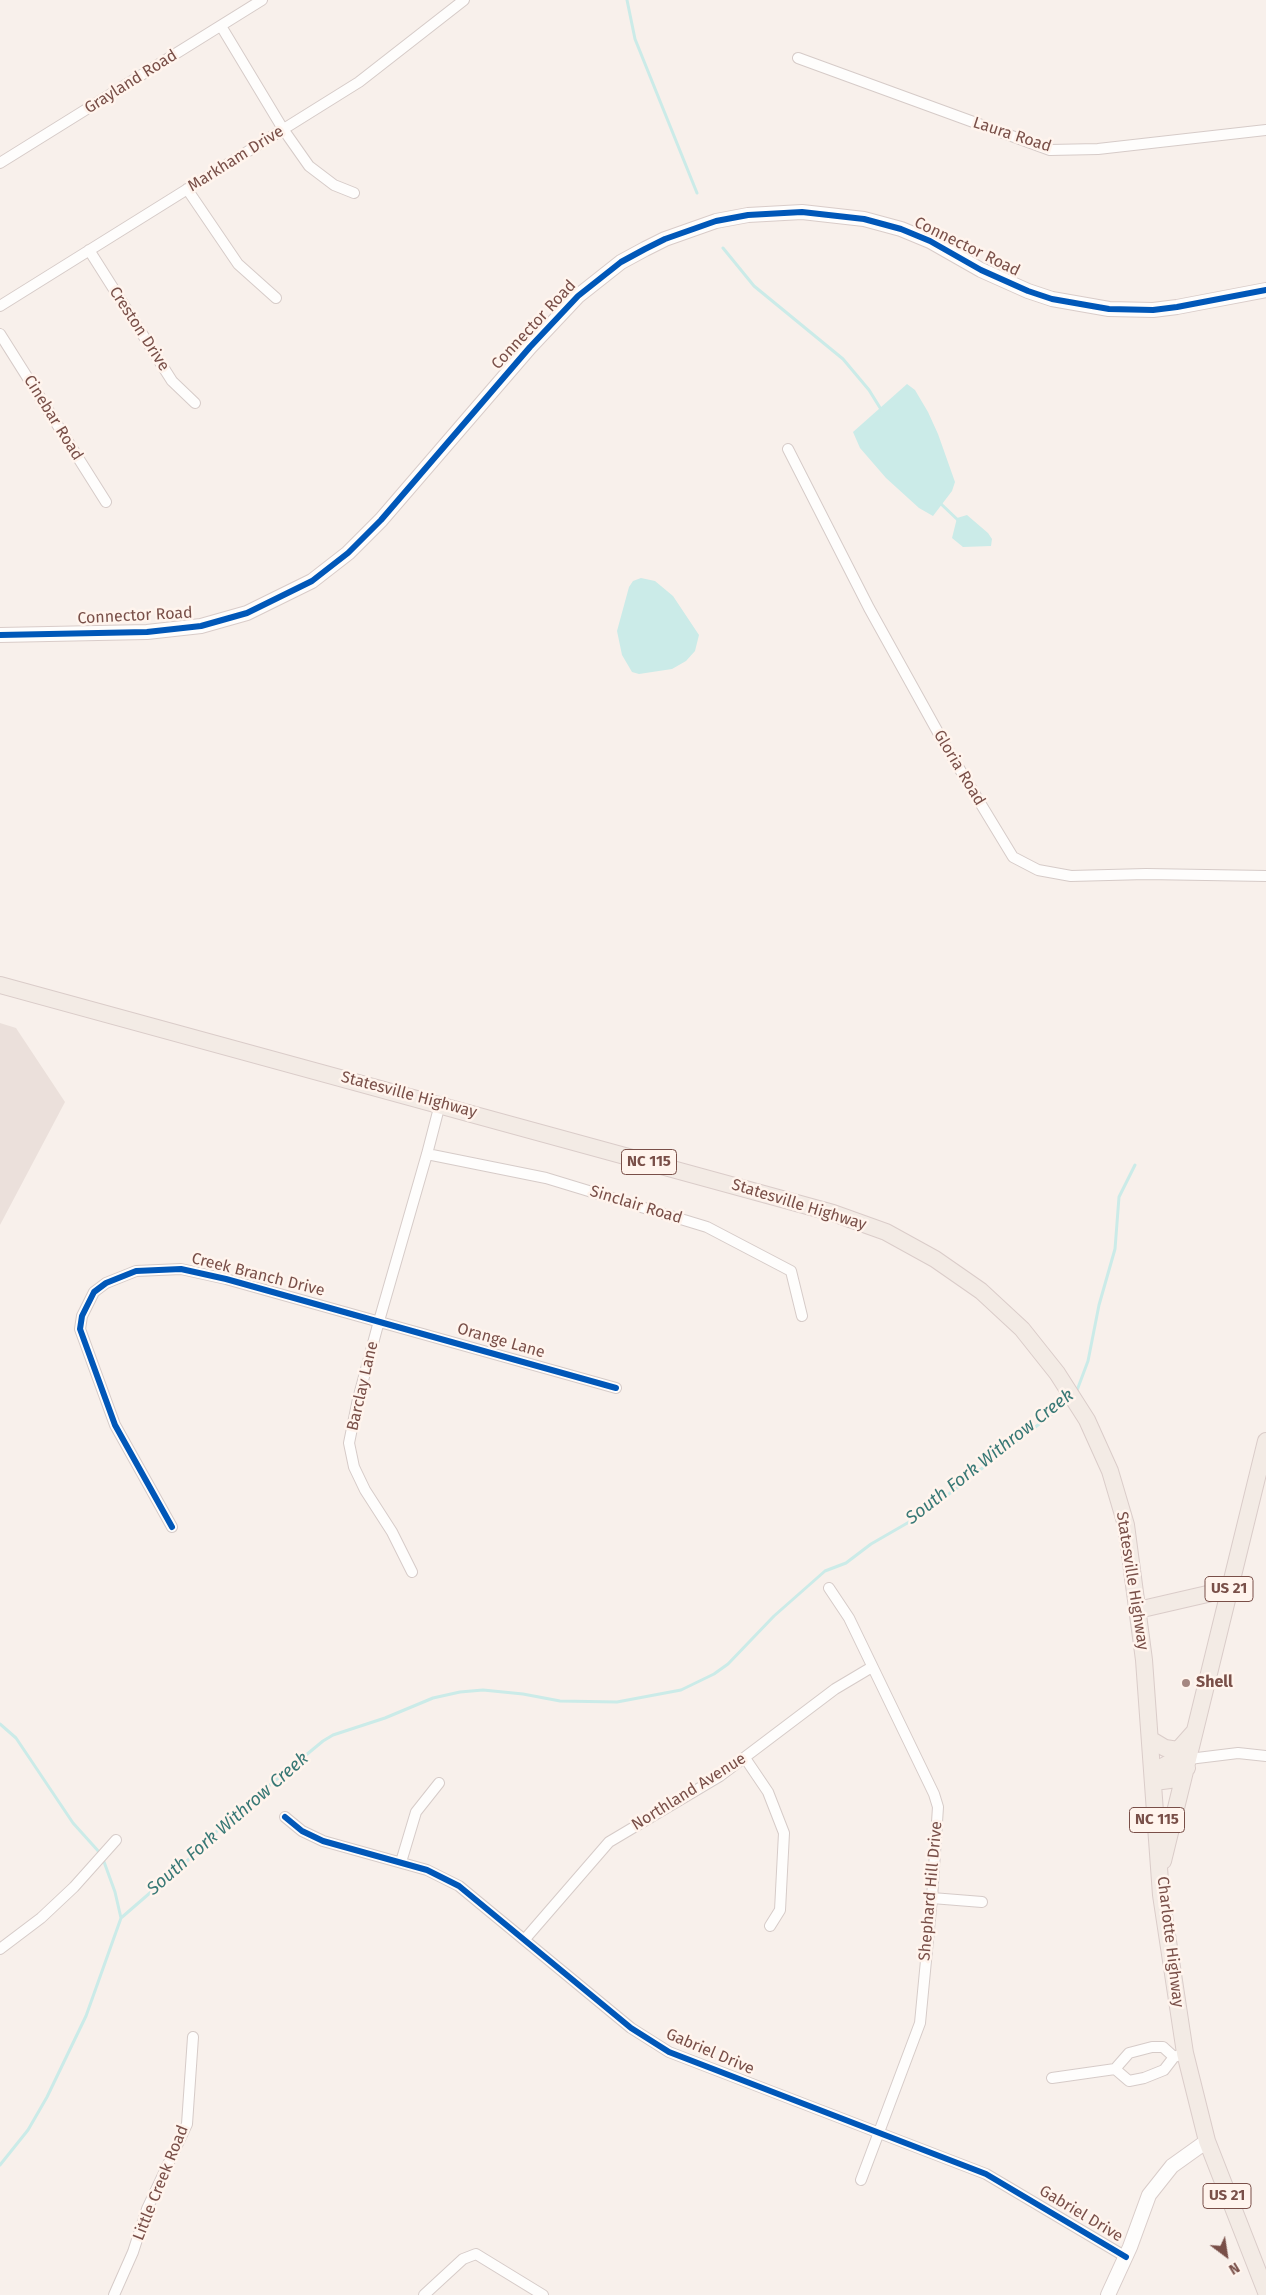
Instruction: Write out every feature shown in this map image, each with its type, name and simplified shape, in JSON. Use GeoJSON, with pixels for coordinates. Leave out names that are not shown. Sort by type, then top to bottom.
{"type":"FeatureCollection","features":[{"type":"Feature","properties":{"kind":"main road","name":"Statesville Highway"},"geometry":{"type":"LineString","coordinates":[[0,985],[833,1213],[894,1237],[935,1259],[981,1291],[1022,1330],[1057,1373],[1087,1420],[1110,1472],[1126,1525],[1138,1610],[1154,1777],[1160,1868]]}},
{"type":"Feature","properties":{"kind":"main road","name":"Charlotte Highway"},"geometry":{"type":"LineString","coordinates":[[1266,1441],[1167,1854],[1160,1868],[1161,1895],[1180,2055],[1207,2141],[1266,2292]]}},
{"type":"Feature","properties":{"kind":"main road"},"geometry":{"type":"LineString","coordinates":[[1138,1610],[1229,1590]]}},
{"type":"Feature","properties":{"kind":"main road"},"geometry":{"type":"LineString","coordinates":[[1150,1739],[1165,1748],[1178,1750],[1195,1734]]}},
{"type":"Feature","properties":{"kind":"main road"},"geometry":{"type":"LineString","coordinates":[[1154,1777],[1181,1754],[1195,1734]]}},
{"type":"Feature","properties":{"kind":"main road"},"geometry":{"type":"LineString","coordinates":[[1154,1777],[1170,1780],[1188,1763]]}},
{"type":"Feature","properties":{"kind":"street","name":"Grayland Road"},"geometry":{"type":"LineString","coordinates":[[1,160],[262,0]]}},
{"type":"Feature","properties":{"kind":"street","name":"Markham Drive"},"geometry":{"type":"LineString","coordinates":[[0,306],[372,72],[464,0]]}},
{"type":"Feature","properties":{"kind":"street"},"geometry":{"type":"LineString","coordinates":[[221,26],[283,129],[309,166],[329,182],[354,193]]}},
{"type":"Feature","properties":{"kind":"street","name":"Laura Road"},"geometry":{"type":"LineString","coordinates":[[798,58],[1050,150],[1098,149],[1266,130]]}},
{"type":"Feature","properties":{"kind":"street"},"geometry":{"type":"LineString","coordinates":[[187,189],[238,264],[276,298]]}},
{"type":"Feature","properties":{"kind":"street","name":"Connector Road"},"geometry":{"type":"LineString","coordinates":[[0,635],[147,632],[200,626],[247,613],[312,581],[348,553],[382,520],[530,348],[578,296],[621,262],[674,236],[716,221],[756,214],[802,212],[864,219],[901,229],[930,241],[981,270],[1028,292],[1052,299],[1109,309],[1146,310],[1177,307],[1266,290]]}},
{"type":"Feature","properties":{"kind":"street","name":"Creston Drive"},"geometry":{"type":"LineString","coordinates":[[89,250],[168,374],[178,388],[195,403]]}},
{"type":"Feature","properties":{"kind":"street","name":"Cinebar Road"},"geometry":{"type":"LineString","coordinates":[[0,334],[106,502]]}},
{"type":"Feature","properties":{"kind":"street","name":"Gloria Road"},"geometry":{"type":"LineString","coordinates":[[788,449],[874,616],[945,745],[1013,858],[1038,870],[1071,876],[1146,874],[1266,876]]}},
{"type":"Feature","properties":{"kind":"street","name":"Barclay Lane"},"geometry":{"type":"LineString","coordinates":[[412,1572],[392,1532],[365,1490],[354,1467],[349,1443],[358,1399],[428,1154],[440,1104]]}},
{"type":"Feature","properties":{"kind":"street","name":"Sinclair Road"},"geometry":{"type":"LineString","coordinates":[[428,1154],[546,1178],[707,1227],[791,1271],[802,1316]]}},
{"type":"Feature","properties":{"kind":"street","name":"Creek Branch Drive"},"geometry":{"type":"LineString","coordinates":[[172,1527],[116,1424],[84,1344],[80,1330],[82,1316],[94,1292],[106,1283],[136,1271],[181,1269],[226,1279],[379,1321]]}},
{"type":"Feature","properties":{"kind":"street","name":"Orange Lane"},"geometry":{"type":"LineString","coordinates":[[379,1321],[616,1388]]}},
{"type":"Feature","properties":{"kind":"street","name":"Shephard Hill Drive"},"geometry":{"type":"LineString","coordinates":[[829,1588],[849,1618],[934,1794],[938,1808],[932,1898],[920,2023],[861,2180]]}},
{"type":"Feature","properties":{"kind":"street","name":"Northland Avenue"},"geometry":{"type":"LineString","coordinates":[[525,1939],[609,1842],[720,1776],[835,1689],[872,1667]]}},
{"type":"Feature","properties":{"kind":"street"},"geometry":{"type":"LineString","coordinates":[[1188,1763],[1238,1753],[1266,1756]]}},
{"type":"Feature","properties":{"kind":"street"},"geometry":{"type":"LineString","coordinates":[[745,1758],[768,1792],[784,1833],[780,1910],[770,1926]]}},
{"type":"Feature","properties":{"kind":"street"},"geometry":{"type":"LineString","coordinates":[[401,1862],[416,1812],[439,1783]]}},
{"type":"Feature","properties":{"kind":"street","name":"Gabriel Drive"},"geometry":{"type":"LineString","coordinates":[[285,1817],[302,1830],[323,1841],[427,1870],[459,1886],[632,2028],[669,2052],[986,2174],[1126,2256]]}},
{"type":"Feature","properties":{"kind":"street"},"geometry":{"type":"LineString","coordinates":[[0,1950],[41,1918],[88,1872],[116,1840]]}},
{"type":"Feature","properties":{"kind":"street"},"geometry":{"type":"LineString","coordinates":[[932,1898],[982,1902]]}},
{"type":"Feature","properties":{"kind":"street","name":"Little Creek Road"},"geometry":{"type":"LineString","coordinates":[[114,2295],[133,2252],[147,2209],[187,2124],[192,2037]]}},
{"type":"Feature","properties":{"kind":"street"},"geometry":{"type":"LineString","coordinates":[[1052,2078],[1115,2069],[1129,2053],[1152,2047],[1163,2047],[1180,2055],[1164,2070],[1129,2081],[1115,2069]]}},
{"type":"Feature","properties":{"kind":"street"},"geometry":{"type":"LineString","coordinates":[[1108,2295],[1126,2256],[1149,2195],[1172,2166],[1207,2141]]}},
{"type":"Feature","properties":{"kind":"street"},"geometry":{"type":"LineString","coordinates":[[424,2295],[463,2259],[476,2254],[543,2295]]}},
{"type":"Feature","properties":{"kind":"shaded area"},"geometry":{"type":"Polygon","coordinates":[[[0,1023],[16,1028],[65,1102],[0,1225],[0,1023]]]}},
{"type":"Feature","properties":{"kind":"water"},"geometry":{"type":"Polygon","coordinates":[[[907,384],[915,390],[928,412],[955,482],[952,491],[933,516],[919,508],[886,478],[860,448],[853,432],[907,384]]]}},
{"type":"Feature","properties":{"kind":"water"},"geometry":{"type":"Polygon","coordinates":[[[967,515],[988,533],[992,539],[991,546],[963,547],[952,538],[957,518],[967,515]]]}},
{"type":"Feature","properties":{"kind":"water"},"geometry":{"type":"Polygon","coordinates":[[[641,578],[655,581],[673,596],[699,635],[695,651],[686,661],[672,669],[639,674],[632,672],[622,655],[617,631],[629,587],[633,581],[641,578]]]}},
{"type":"Feature","properties":{"kind":"waterway"},"geometry":{"type":"LineString","coordinates":[[627,0],[635,39],[697,193]]}},
{"type":"Feature","properties":{"kind":"waterway"},"geometry":{"type":"LineString","coordinates":[[723,248],[754,286],[843,359],[869,390],[882,411]]}},
{"type":"Feature","properties":{"kind":"waterway"},"geometry":{"type":"LineString","coordinates":[[939,502],[960,522]]}},
{"type":"Feature","properties":{"kind":"waterway","name":"South Fork Withrow Creek"},"geometry":{"type":"LineString","coordinates":[[1076,1393],[1088,1361],[1099,1305],[1115,1249],[1119,1197],[1135,1165]]}},
{"type":"Feature","properties":{"kind":"waterway","name":"South Fork Withrow Creek"},"geometry":{"type":"LineString","coordinates":[[0,2165],[28,2130],[47,2097],[86,2016],[121,1918],[203,1847],[225,1822],[323,1741],[333,1735],[385,1718],[433,1698],[460,1692],[483,1690],[523,1694],[560,1701],[617,1702],[681,1690],[714,1674],[728,1664],[774,1616],[825,1571],[846,1563],[871,1544],[923,1514],[1069,1401]]}},
{"type":"Feature","properties":{"kind":"waterway"},"geometry":{"type":"LineString","coordinates":[[0,1724],[16,1738],[73,1823],[100,1853]]}},
{"type":"Feature","properties":{"kind":"waterway"},"geometry":{"type":"LineString","coordinates":[[103,1859],[115,1892],[121,1918]]}},
{"type":"Feature","properties":{"kind":"cycle path"},"geometry":{"type":"LineString","coordinates":[[0,635],[147,632],[201,626],[247,613],[312,581],[348,553],[381,520],[530,347],[578,296],[621,262],[665,239],[716,221],[748,215],[802,212],[864,219],[901,229],[930,241],[981,270],[1028,291],[1052,299],[1109,309],[1153,310],[1266,290]]}},
{"type":"Feature","properties":{"kind":"cycle path"},"geometry":{"type":"LineString","coordinates":[[172,1527],[115,1425],[80,1329],[82,1316],[94,1292],[106,1283],[136,1271],[181,1269],[226,1279],[616,1388]]}},
{"type":"Feature","properties":{"kind":"cycle path"},"geometry":{"type":"LineString","coordinates":[[285,1817],[302,1831],[323,1841],[427,1870],[459,1886],[631,2028],[669,2052],[986,2174],[1126,2257]]}},
{"type":"Feature","properties":{"kind":"place","name":"Shell"},"geometry":{"type":"Point","coordinates":[1186,1683]}}]}
